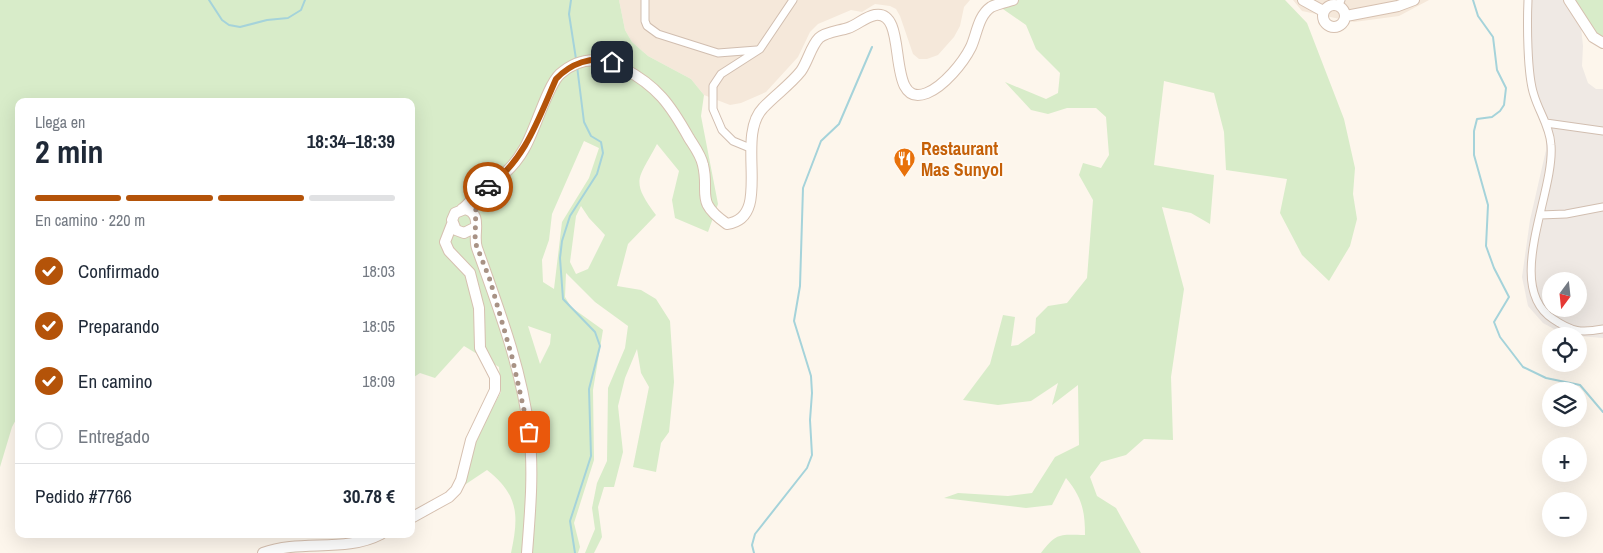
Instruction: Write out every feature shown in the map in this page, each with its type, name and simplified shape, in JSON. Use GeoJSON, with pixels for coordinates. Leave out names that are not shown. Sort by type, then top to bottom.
{"type":"FeatureCollection","features":[{"type":"Feature","properties":{"kind":"street"},"geometry":{"type":"LineString","coordinates":[[645,0],[645,21],[647,26],[658,34],[718,53],[760,49]]}},
{"type":"Feature","properties":{"kind":"street"},"geometry":{"type":"LineString","coordinates":[[750,148],[732,142],[722,130],[713,110],[713,86],[721,74],[760,49],[793,0]]}},
{"type":"Feature","properties":{"kind":"street"},"geometry":{"type":"LineString","coordinates":[[476,247],[458,230],[453,216],[506,173],[523,151],[556,79],[570,68],[589,60],[604,59],[654,87],[667,102],[703,163],[704,197],[717,217],[727,224],[738,221],[747,210],[752,180],[750,133],[761,110],[800,71],[815,44],[824,35],[849,27],[873,15],[883,16],[888,19],[894,28],[900,74],[905,86],[914,94],[925,94],[941,85],[967,53],[982,16],[992,7],[1013,0]]}},
{"type":"Feature","properties":{"kind":"street"},"geometry":{"type":"LineString","coordinates":[[1303,0],[1323,11]]}},
{"type":"Feature","properties":{"kind":"street"},"geometry":{"type":"LineString","coordinates":[[1346,16],[1398,6],[1414,0]]}},
{"type":"Feature","properties":{"kind":"street"},"geometry":{"type":"LineString","coordinates":[[1528,0],[1527,22],[1533,94],[1546,123],[1551,146],[1531,274],[1534,296],[1547,315],[1570,330],[1603,329]]}},
{"type":"Feature","properties":{"kind":"street"},"geometry":{"type":"LineString","coordinates":[[1570,0],[1593,37],[1603,43]]}},
{"type":"Feature","properties":{"kind":"street"},"geometry":{"type":"LineString","coordinates":[[1340,3],[1346,16],[1341,25],[1332,27],[1324,21],[1323,11],[1330,5],[1340,3]]}},
{"type":"Feature","properties":{"kind":"street"},"geometry":{"type":"LineString","coordinates":[[1546,123],[1603,131]]}},
{"type":"Feature","properties":{"kind":"street"},"geometry":{"type":"LineString","coordinates":[[474,214],[482,192]]}},
{"type":"Feature","properties":{"kind":"street"},"geometry":{"type":"LineString","coordinates":[[1540,215],[1566,214],[1603,207]]}},
{"type":"Feature","properties":{"kind":"street"},"geometry":{"type":"LineString","coordinates":[[462,209],[469,210],[474,214],[477,221],[474,228],[476,247],[492,288],[520,384],[527,418],[531,460],[527,553]]}},
{"type":"Feature","properties":{"kind":"street"},"geometry":{"type":"LineString","coordinates":[[415,516],[449,497],[456,490],[461,480],[471,440],[495,390],[494,377],[480,348],[479,308],[470,273],[449,251],[445,239],[458,230],[474,228]]}},
{"type":"Feature","properties":{"kind":"street"},"geometry":{"type":"LineString","coordinates":[[263,553],[354,543],[374,538]]}},
{"type":"Feature","properties":{"kind":"shaded area"},"geometry":{"type":"Polygon","coordinates":[[[619,0],[970,0],[964,7],[960,26],[954,37],[938,55],[927,59],[919,59],[913,54],[900,16],[896,9],[890,6],[875,4],[862,12],[851,10],[818,24],[810,32],[798,57],[766,92],[741,103],[730,105],[704,95],[691,79],[648,56],[632,42],[625,30],[619,0]]]}},
{"type":"Feature","properties":{"kind":"shaded area"},"geometry":{"type":"Polygon","coordinates":[[[1293,0],[1429,0],[1399,16],[1354,22],[1302,11],[1293,0]]]}},
{"type":"Feature","properties":{"kind":"shaded area"},"geometry":{"type":"Polygon","coordinates":[[[1526,0],[1564,0],[1580,17],[1583,46],[1582,66],[1588,83],[1596,89],[1603,89],[1603,338],[1587,337],[1587,327],[1550,327],[1543,323],[1528,306],[1522,277],[1530,220],[1546,150],[1546,123],[1533,93],[1526,0]]]}},
{"type":"Feature","properties":{"kind":"green space"},"geometry":{"type":"Polygon","coordinates":[[[0,0],[619,0],[625,30],[632,42],[648,56],[691,79],[704,95],[701,116],[718,204],[708,232],[675,218],[672,200],[679,171],[657,144],[641,173],[640,180],[643,194],[656,215],[628,244],[617,286],[641,290],[656,299],[670,321],[674,382],[669,432],[661,443],[656,472],[633,467],[649,387],[641,373],[637,349],[625,378],[618,406],[623,452],[614,487],[604,487],[598,507],[602,537],[594,553],[585,553],[595,529],[592,508],[597,483],[607,461],[608,388],[625,348],[628,326],[595,302],[566,273],[565,297],[571,307],[603,330],[593,390],[594,460],[574,523],[580,547],[578,553],[511,553],[514,540],[515,517],[511,497],[505,488],[487,470],[463,486],[475,439],[501,392],[499,367],[464,346],[435,378],[420,373],[415,376],[415,98],[15,98],[15,421],[0,467],[0,0]],[[584,141],[552,214],[549,240],[542,260],[543,282],[554,289],[562,222],[589,178],[599,148],[584,141]],[[581,206],[576,216],[570,262],[576,274],[588,269],[605,235],[581,206]],[[528,326],[540,364],[550,344],[551,334],[528,326]]]}},
{"type":"Feature","properties":{"kind":"green space"},"geometry":{"type":"Polygon","coordinates":[[[990,0],[1285,0],[1307,23],[1344,119],[1355,168],[1353,194],[1357,219],[1350,246],[1329,281],[1302,255],[1280,213],[1287,179],[1226,170],[1224,132],[1214,93],[1164,81],[1154,165],[1214,175],[1210,224],[1191,213],[1162,207],[1184,289],[1171,377],[1173,440],[1144,439],[1126,455],[1101,462],[1090,477],[1097,496],[1116,508],[1141,553],[1041,553],[1055,538],[1064,535],[1085,535],[1082,505],[1066,478],[1052,505],[1026,508],[944,498],[958,493],[1008,496],[1032,493],[1055,457],[1079,445],[1078,385],[1052,405],[1058,383],[1031,401],[998,405],[963,400],[990,364],[1003,315],[1015,317],[1011,346],[1018,345],[1035,333],[1036,318],[1048,306],[1067,303],[1087,278],[1093,200],[1079,175],[1083,163],[1101,168],[1109,155],[1106,117],[1096,108],[1067,108],[1048,114],[1031,110],[1005,82],[1046,99],[1058,93],[1060,73],[1036,49],[1026,25],[990,0]]]}},
{"type":"Feature","properties":{"kind":"green space"},"geometry":{"type":"Polygon","coordinates":[[[1566,0],[1603,0],[1603,47],[1566,0]]]}},
{"type":"Feature","properties":{"kind":"waterway"},"geometry":{"type":"LineString","coordinates":[[209,0],[222,20],[229,25],[240,27],[267,20],[288,18],[301,10],[305,0]]}},
{"type":"Feature","properties":{"kind":"waterway"},"geometry":{"type":"LineString","coordinates":[[571,0],[569,14],[576,59]]}},
{"type":"Feature","properties":{"kind":"waterway"},"geometry":{"type":"LineString","coordinates":[[1473,0],[1478,16],[1493,37],[1497,70],[1506,88],[1504,105],[1500,111],[1492,117],[1477,119],[1474,131],[1474,155],[1488,205],[1486,246],[1494,268],[1509,297],[1494,322],[1500,337],[1523,367],[1546,378],[1580,385],[1603,412]]}},
{"type":"Feature","properties":{"kind":"waterway"},"geometry":{"type":"LineString","coordinates":[[754,553],[752,545],[755,534],[807,468],[812,455],[810,420],[811,376],[794,321],[800,286],[803,188],[821,141],[839,124],[872,47]]}},
{"type":"Feature","properties":{"kind":"waterway"},"geometry":{"type":"LineString","coordinates":[[575,553],[570,521],[591,456],[589,389],[600,346],[595,332],[563,299],[560,258],[562,241],[570,216],[597,174],[603,153],[601,142],[591,136],[584,122],[577,66]]}},
{"type":"Feature","properties":{"kind":"way so far"},"geometry":{"type":"LineString","coordinates":[[488,187],[479,196],[476,204],[474,214],[477,221],[474,228],[475,242],[490,280],[522,391],[529,432]]}},
{"type":"Feature","properties":{"kind":"place","name":"Restaurant Mas Sunyol"},"geometry":{"type":"Point","coordinates":[905,178]}},
{"type":"Feature","properties":{"kind":"route"},"geometry":{"type":"LineString","coordinates":[[488,187],[506,173],[523,151],[556,79],[570,68],[590,59],[604,59],[612,62]]}}]}
